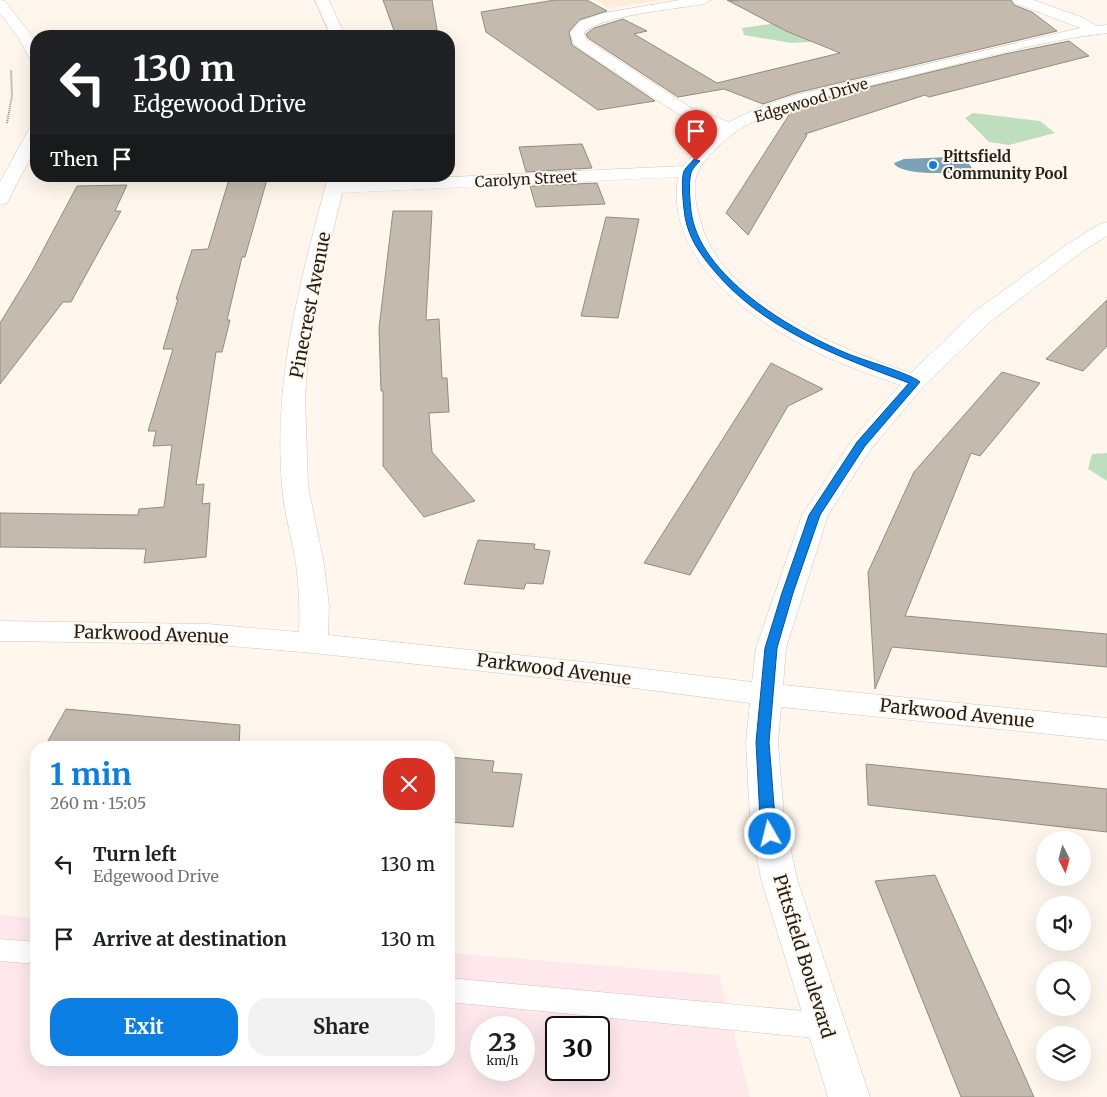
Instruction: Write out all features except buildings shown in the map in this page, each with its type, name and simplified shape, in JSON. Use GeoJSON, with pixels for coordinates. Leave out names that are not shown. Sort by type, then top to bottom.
{"type":"FeatureCollection","features":[{"type":"Feature","properties":{"kind":"street"},"geometry":{"type":"LineString","coordinates":[[322,0],[335,30]]}},
{"type":"Feature","properties":{"kind":"street"},"geometry":{"type":"LineString","coordinates":[[704,0],[609,16],[585,24],[577,33],[580,42],[588,48],[672,103],[685,111],[731,128]]}},
{"type":"Feature","properties":{"kind":"street"},"geometry":{"type":"LineString","coordinates":[[1020,0],[1102,33]]}},
{"type":"Feature","properties":{"kind":"street"},"geometry":{"type":"LineString","coordinates":[[0,4],[30,47]]}},
{"type":"Feature","properties":{"kind":"street","name":"Edgewood Drive"},"geometry":{"type":"LineString","coordinates":[[688,171],[706,150],[731,128],[766,110],[823,93],[1070,33],[1102,33]]}},
{"type":"Feature","properties":{"kind":"street"},"geometry":{"type":"LineString","coordinates":[[8,38],[24,36]]}},
{"type":"Feature","properties":{"kind":"street"},"geometry":{"type":"LineString","coordinates":[[0,199],[30,142]]}},
{"type":"Feature","properties":{"kind":"street"},"geometry":{"type":"LineString","coordinates":[[688,171],[686,198],[689,223],[700,248],[722,275],[752,304],[795,331],[842,355],[915,382]]}},
{"type":"Feature","properties":{"kind":"street","name":"Carolyn Street"},"geometry":{"type":"LineString","coordinates":[[455,178],[688,171]]}},
{"type":"Feature","properties":{"kind":"street","name":"Pinecrest Avenue"},"geometry":{"type":"LineString","coordinates":[[313,642],[315,605],[310,564],[294,486],[293,396],[300,339],[312,277],[336,182]]}},
{"type":"Feature","properties":{"kind":"street","name":"Pittsfield Boulevard"},"geometry":{"type":"LineString","coordinates":[[849,1097],[779,879],[768,818],[762,742],[771,648],[815,515],[860,445],[915,382],[982,317],[1076,247],[1107,228]]}},
{"type":"Feature","properties":{"kind":"street","name":"Parkwood Avenue"},"geometry":{"type":"LineString","coordinates":[[0,631],[207,634],[313,642],[1107,729]]}},
{"type":"Feature","properties":{"kind":"lane"},"geometry":{"type":"LineString","coordinates":[[0,950],[30,952]]}},
{"type":"Feature","properties":{"kind":"lane"},"geometry":{"type":"LineString","coordinates":[[455,991],[826,1026]]}},
{"type":"Feature","properties":{"kind":"path"},"geometry":{"type":"LineString","coordinates":[[728,2],[738,0]]}},
{"type":"Feature","properties":{"kind":"path"},"geometry":{"type":"LineString","coordinates":[[6,127],[12,107],[13,84],[11,70]]}},
{"type":"Feature","properties":{"kind":"shaded area"},"geometry":{"type":"Polygon","coordinates":[[[597,0],[662,0],[608,8],[597,0]]]}},
{"type":"Feature","properties":{"kind":"shaded area"},"geometry":{"type":"Polygon","coordinates":[[[0,915],[30,918],[30,1066],[455,1066],[455,953],[719,975],[750,1097],[0,1097],[0,915]]]}},
{"type":"Feature","properties":{"kind":"green space"},"geometry":{"type":"Polygon","coordinates":[[[791,21],[809,25],[810,42],[791,43],[744,35],[742,28],[791,21]]]}},
{"type":"Feature","properties":{"kind":"green space"},"geometry":{"type":"Polygon","coordinates":[[[973,113],[1040,121],[1055,133],[1009,145],[989,142],[965,118],[973,113]]]}},
{"type":"Feature","properties":{"kind":"green space"},"geometry":{"type":"Polygon","coordinates":[[[1107,453],[1107,481],[1088,469],[1092,454],[1107,453]]]}},
{"type":"Feature","properties":{"kind":"water","name":"Pittsfield Community Pool"},"geometry":{"type":"Polygon","coordinates":[[[950,157],[967,161],[972,168],[956,172],[931,173],[906,170],[894,163],[904,159],[950,157]]]}},
{"type":"Feature","properties":{"kind":"place","name":"Pittsfield Community Pool"},"geometry":{"type":"Point","coordinates":[933,165]}},
{"type":"Feature","properties":{"kind":"route"},"geometry":{"type":"LineString","coordinates":[[696,161],[688,171],[686,198],[689,223],[700,248],[722,275],[752,304],[795,331],[842,355],[915,382],[860,445],[815,515],[788,593],[771,648],[762,742],[770,834]]}}]}
